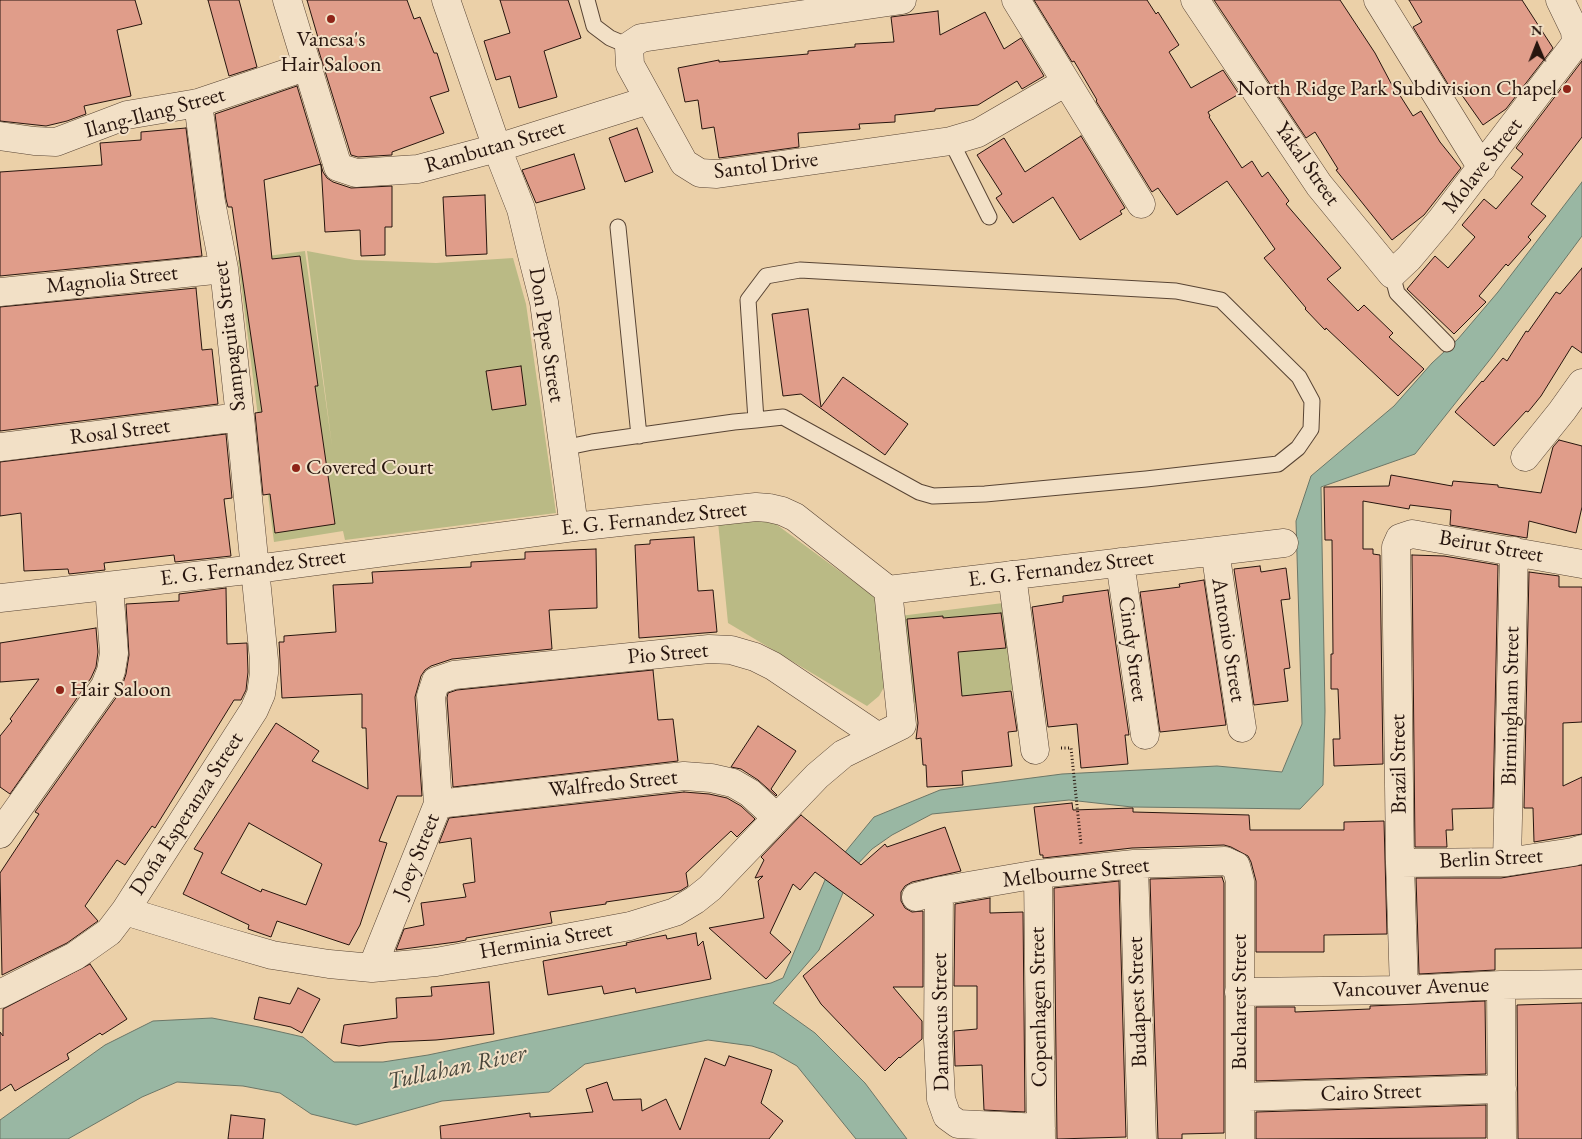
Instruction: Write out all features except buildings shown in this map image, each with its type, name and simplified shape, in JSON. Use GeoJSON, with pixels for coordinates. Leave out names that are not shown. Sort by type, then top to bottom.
{"type":"FeatureCollection","features":[{"type":"Feature","properties":{"kind":"street"},"geometry":{"type":"LineString","coordinates":[[287,0],[308,66]]}},
{"type":"Feature","properties":{"kind":"street","name":"Don Pepe Street"},"geometry":{"type":"LineString","coordinates":[[446,0],[497,148],[521,209],[544,302],[574,527]]}},
{"type":"Feature","properties":{"kind":"street"},"geometry":{"type":"LineString","coordinates":[[629,46],[641,38],[902,0]]}},
{"type":"Feature","properties":{"kind":"street"},"geometry":{"type":"LineString","coordinates":[[1016,0],[1140,204]]}},
{"type":"Feature","properties":{"kind":"street","name":"Yakal Street"},"geometry":{"type":"LineString","coordinates":[[1195,0],[1319,185],[1392,274]]}},
{"type":"Feature","properties":{"kind":"street"},"geometry":{"type":"LineString","coordinates":[[1378,0],[1482,168]]}},
{"type":"Feature","properties":{"kind":"street","name":"Molave Street"},"geometry":{"type":"LineString","coordinates":[[1392,274],[1409,258],[1482,168],[1576,43],[1575,30],[1560,0]]}},
{"type":"Feature","properties":{"kind":"street","name":"Santol Drive"},"geometry":{"type":"LineString","coordinates":[[629,46],[630,65],[684,163],[700,173],[717,174],[951,141],[978,133],[1066,82]]}},
{"type":"Feature","properties":{"kind":"street","name":"Ilang-Ilang Street"},"geometry":{"type":"LineString","coordinates":[[0,136],[34,142],[56,142],[127,115],[198,103],[308,66]]}},
{"type":"Feature","properties":{"kind":"street","name":"Rambutan Street"},"geometry":{"type":"LineString","coordinates":[[308,66],[338,167],[356,173],[418,170],[497,148],[649,100]]}},
{"type":"Feature","properties":{"kind":"street","name":"Sampaguita Street"},"geometry":{"type":"LineString","coordinates":[[198,103],[211,202],[224,269],[256,569]]}},
{"type":"Feature","properties":{"kind":"street","name":"Magnolia Street"},"geometry":{"type":"LineString","coordinates":[[0,292],[224,269]]}},
{"type":"Feature","properties":{"kind":"street"},"geometry":{"type":"LineString","coordinates":[[1525,456],[1572,416],[1582,382]]}},
{"type":"Feature","properties":{"kind":"street","name":"Rosal Street"},"geometry":{"type":"LineString","coordinates":[[0,447],[240,417]]}},
{"type":"Feature","properties":{"kind":"street","name":"E. G. Fernandez Street"},"geometry":{"type":"LineString","coordinates":[[0,598],[256,569],[574,527],[756,507],[782,511],[794,517],[888,590],[1284,543]]}},
{"type":"Feature","properties":{"kind":"street","name":"Beirut Street"},"geometry":{"type":"LineString","coordinates":[[1400,538],[1412,534],[1582,564]]}},
{"type":"Feature","properties":{"kind":"street","name":"Brazil Street"},"geometry":{"type":"LineString","coordinates":[[1400,538],[1396,547],[1400,862],[1404,990]]}},
{"type":"Feature","properties":{"kind":"street","name":"Antonio Street"},"geometry":{"type":"LineString","coordinates":[[1215,551],[1242,728]]}},
{"type":"Feature","properties":{"kind":"street","name":"Birmingham Street"},"geometry":{"type":"LineString","coordinates":[[1507,862],[1514,551]]}},
{"type":"Feature","properties":{"kind":"street","name":"Cindy Street"},"geometry":{"type":"LineString","coordinates":[[1120,562],[1145,735]]}},
{"type":"Feature","properties":{"kind":"street","name":"Doña Esperanza Street"},"geometry":{"type":"LineString","coordinates":[[0,994],[75,956],[109,932],[125,911],[254,710],[261,694],[264,673],[256,569]]}},
{"type":"Feature","properties":{"kind":"street"},"geometry":{"type":"LineString","coordinates":[[1012,575],[1035,750]]}},
{"type":"Feature","properties":{"kind":"street"},"geometry":{"type":"LineString","coordinates":[[0,834],[105,686],[111,671],[114,653],[109,586]]}},
{"type":"Feature","properties":{"kind":"street","name":"Herminia Street"},"geometry":{"type":"LineString","coordinates":[[125,911],[272,955],[329,964],[372,968],[436,962],[630,926],[675,912],[710,888],[817,776],[843,754],[902,725],[888,590]]}},
{"type":"Feature","properties":{"kind":"street","name":"Pio Street"},"geometry":{"type":"LineString","coordinates":[[436,681],[454,675],[709,649],[732,650],[756,657],[773,666],[877,736]]}},
{"type":"Feature","properties":{"kind":"street","name":"Joey Street"},"geometry":{"type":"LineString","coordinates":[[372,968],[438,804],[431,696],[436,681]]}},
{"type":"Feature","properties":{"kind":"street","name":"Walfredo Street"},"geometry":{"type":"LineString","coordinates":[[438,804],[684,776],[711,778],[732,783],[750,793],[777,818]]}},
{"type":"Feature","properties":{"kind":"street","name":"Berlin Street"},"geometry":{"type":"LineString","coordinates":[[1400,862],[1507,862],[1582,849]]}},
{"type":"Feature","properties":{"kind":"street","name":"Melbourne Street"},"geometry":{"type":"LineString","coordinates":[[928,894],[1038,874],[1134,864],[1225,861],[1236,866]]}},
{"type":"Feature","properties":{"kind":"street","name":"Budapest Street"},"geometry":{"type":"LineString","coordinates":[[1134,864],[1142,1139]]}},
{"type":"Feature","properties":{"kind":"street","name":"Bucharest Street"},"geometry":{"type":"LineString","coordinates":[[1236,866],[1240,881],[1240,1139]]}},
{"type":"Feature","properties":{"kind":"street","name":"Copenhagen Street"},"geometry":{"type":"LineString","coordinates":[[1038,874],[1041,1133]]}},
{"type":"Feature","properties":{"kind":"street","name":"Damascus Street"},"geometry":{"type":"LineString","coordinates":[[928,894],[941,1099],[946,1116],[958,1124],[1041,1133]]}},
{"type":"Feature","properties":{"kind":"street","name":"Vancouver Avenue"},"geometry":{"type":"LineString","coordinates":[[1239,992],[1404,990],[1501,985],[1582,984]]}},
{"type":"Feature","properties":{"kind":"street"},"geometry":{"type":"LineString","coordinates":[[1501,985],[1502,1139]]}},
{"type":"Feature","properties":{"kind":"street","name":"Cairo Street"},"geometry":{"type":"LineString","coordinates":[[1240,1096],[1502,1089]]}},
{"type":"Feature","properties":{"kind":"lane"},"geometry":{"type":"LineString","coordinates":[[587,0],[594,26],[610,38],[629,46]]}},
{"type":"Feature","properties":{"kind":"lane"},"geometry":{"type":"LineString","coordinates":[[951,141],[989,217]]}},
{"type":"Feature","properties":{"kind":"lane"},"geometry":{"type":"LineString","coordinates":[[618,227],[640,436]]}},
{"type":"Feature","properties":{"kind":"lane"},"geometry":{"type":"LineString","coordinates":[[563,448],[783,417],[919,492],[933,496],[994,493],[1146,479],[1278,464],[1298,448],[1311,429],[1312,401],[1298,377],[1221,300],[1176,291],[800,270],[766,276],[748,300],[756,420]]}},
{"type":"Feature","properties":{"kind":"lane"},"geometry":{"type":"LineString","coordinates":[[1392,274],[1398,293],[1447,344]]}},
{"type":"Feature","properties":{"kind":"path"},"geometry":{"type":"LineString","coordinates":[[1073,769],[1084,870]]}},
{"type":"Feature","properties":{"kind":"green space"},"geometry":{"type":"Polygon","coordinates":[[[305,251],[332,446],[307,251],[355,260],[436,263],[513,258],[526,304],[556,513],[345,540],[343,531],[274,542],[238,260],[305,251]]]}},
{"type":"Feature","properties":{"kind":"green space"},"geometry":{"type":"Polygon","coordinates":[[[765,516],[876,598],[887,682],[879,696],[867,706],[728,623],[718,522],[765,516]]]}},
{"type":"Feature","properties":{"kind":"green space"},"geometry":{"type":"Polygon","coordinates":[[[1011,602],[1022,689],[911,703],[900,616],[1011,602]]]}},
{"type":"Feature","properties":{"kind":"water","name":"Tullahan River"},"geometry":{"type":"Polygon","coordinates":[[[1582,182],[1582,236],[1492,357],[1415,454],[1321,487],[1325,711],[1323,785],[1300,809],[1132,807],[1069,800],[932,814],[892,835],[872,849],[853,869],[819,950],[773,1003],[815,1033],[865,1083],[907,1139],[856,1139],[797,1066],[774,1053],[752,1046],[708,1040],[585,1064],[549,1092],[442,1101],[356,1125],[311,1114],[280,1093],[243,1086],[177,1082],[142,1097],[68,1139],[0,1139],[0,1120],[105,1045],[153,1021],[212,1018],[303,1037],[334,1062],[383,1062],[428,1055],[771,983],[783,978],[828,873],[874,817],[940,790],[1062,774],[1217,766],[1282,772],[1302,724],[1296,521],[1311,476],[1394,406],[1432,363],[1458,339],[1498,292],[1582,182]]]}},
{"type":"Feature","properties":{"kind":"place","name":"Vanesa's Hair Saloon"},"geometry":{"type":"Point","coordinates":[331,19]}},
{"type":"Feature","properties":{"kind":"place","name":"North Ridge Park Subdivision Chapel"},"geometry":{"type":"Point","coordinates":[1567,89]}},
{"type":"Feature","properties":{"kind":"place","name":"Covered Court"},"geometry":{"type":"Point","coordinates":[296,468]}},
{"type":"Feature","properties":{"kind":"place","name":"Hair Saloon"},"geometry":{"type":"Point","coordinates":[60,690]}}]}
